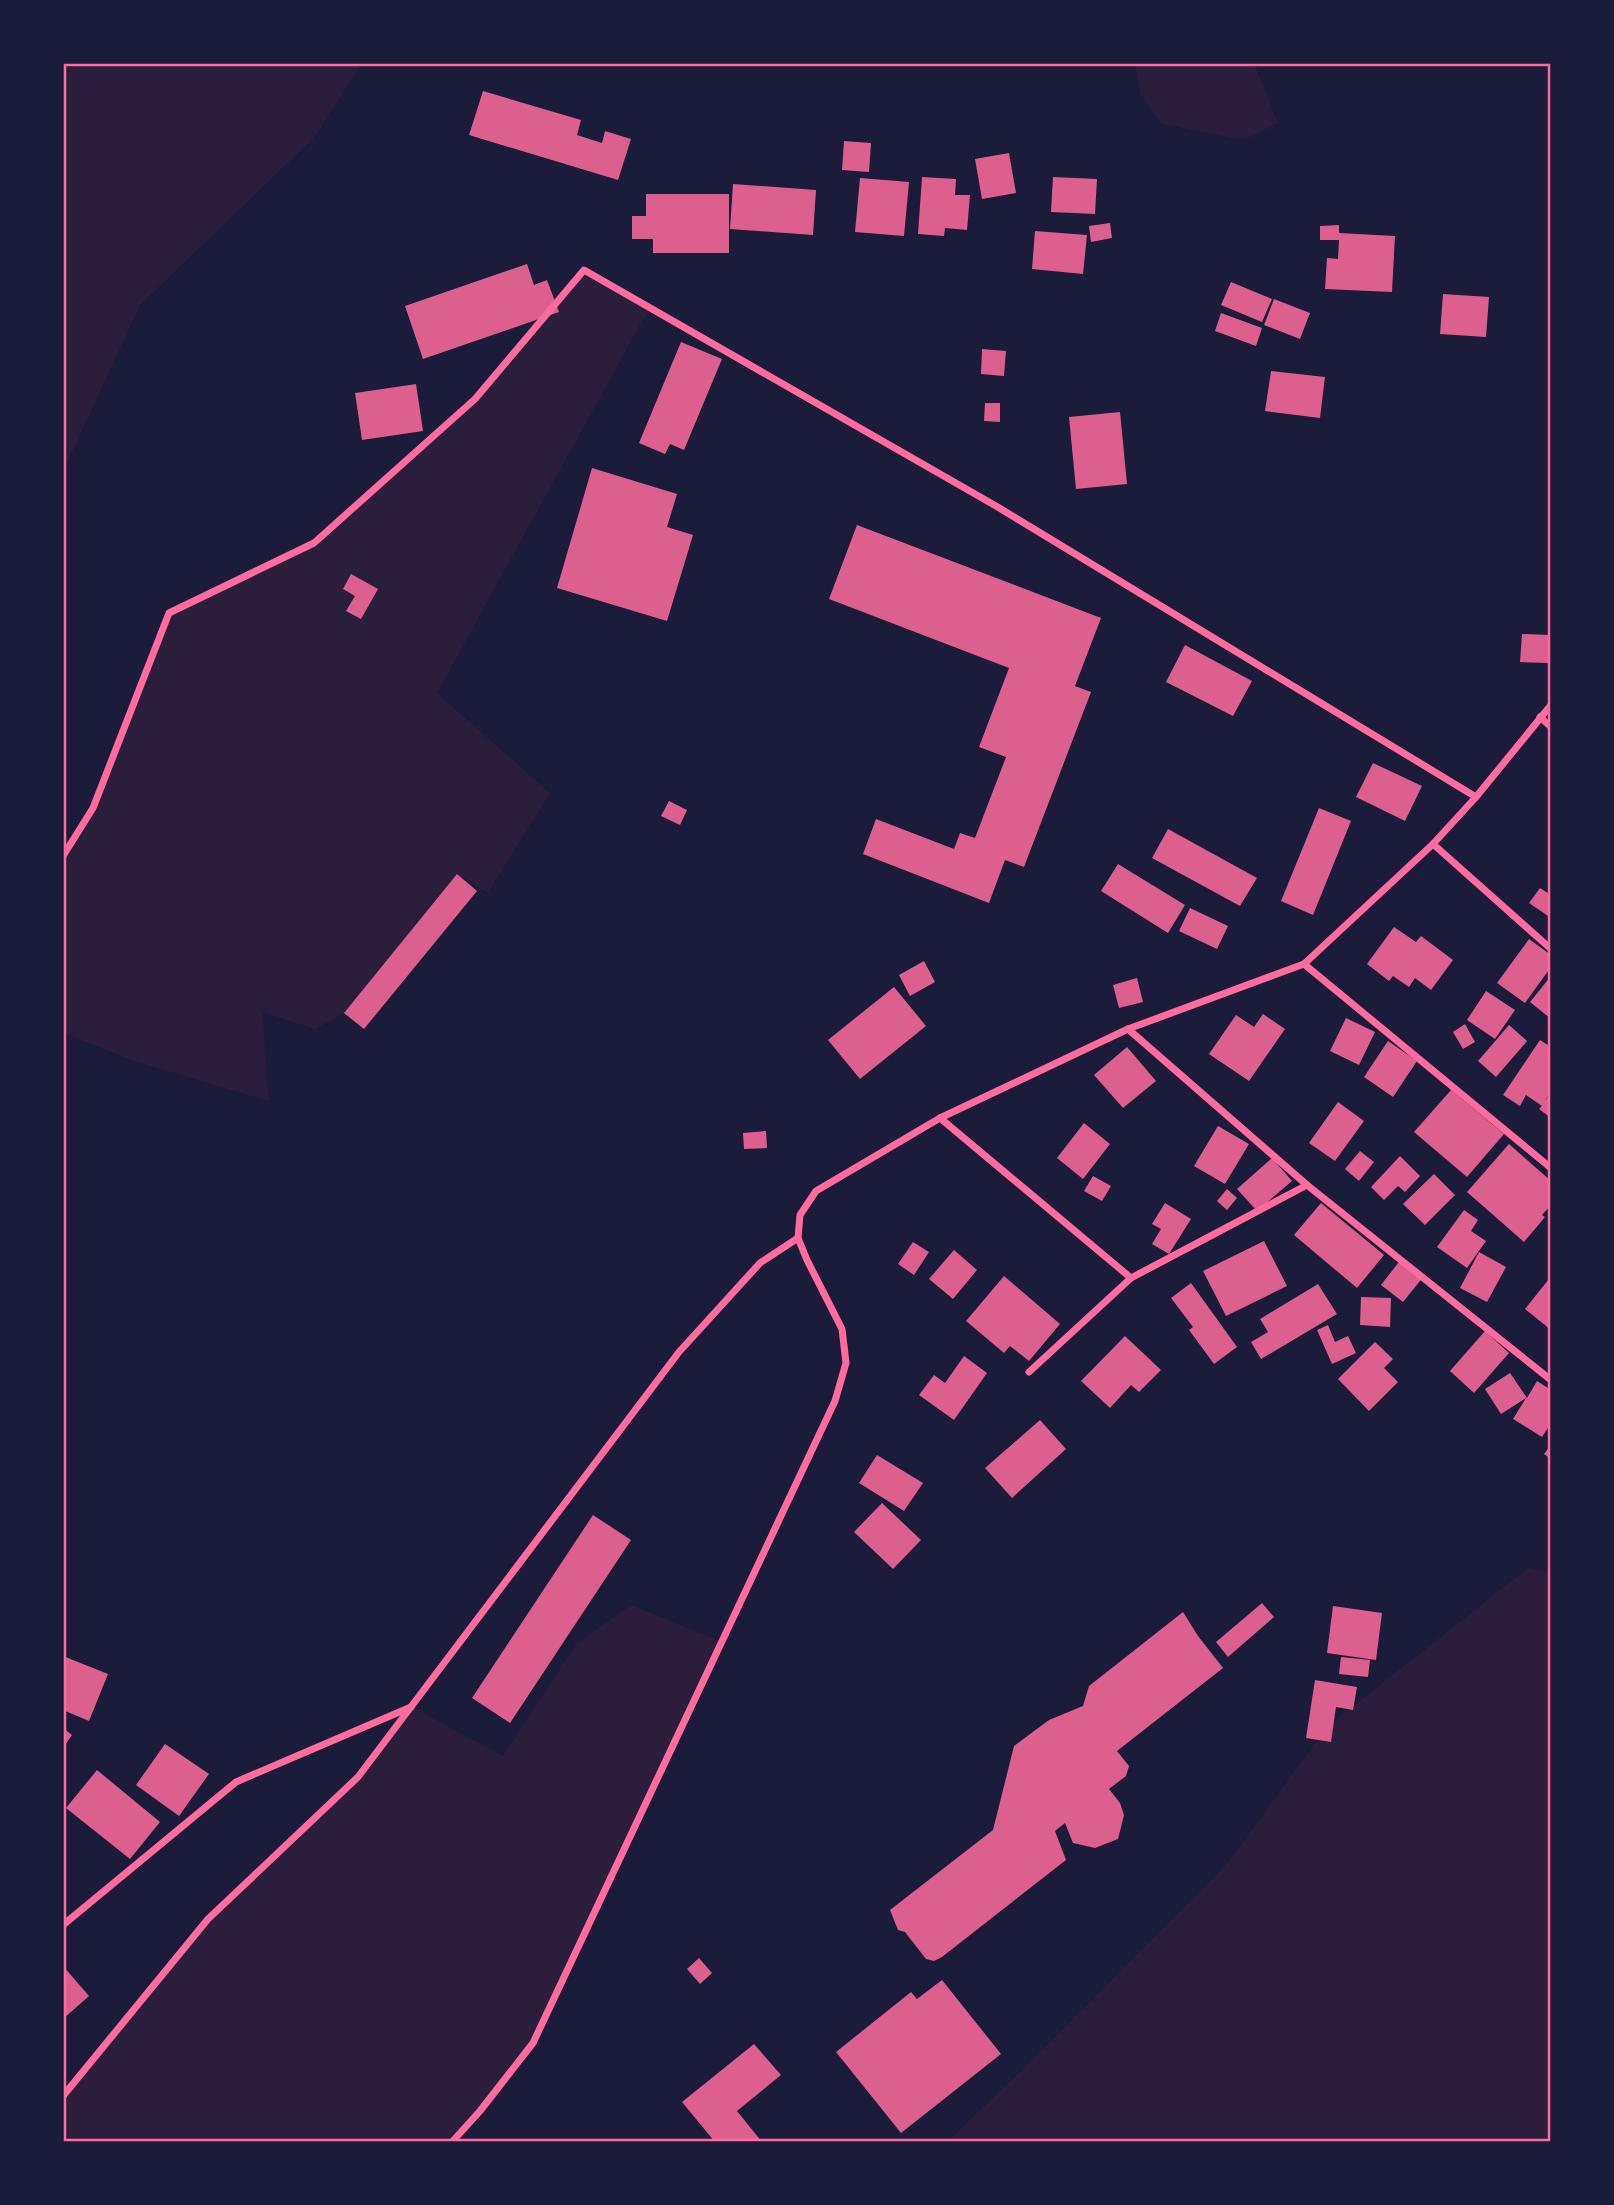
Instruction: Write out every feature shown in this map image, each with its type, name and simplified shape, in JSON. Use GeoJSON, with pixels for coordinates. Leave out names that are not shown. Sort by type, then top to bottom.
{"type":"FeatureCollection","features":[{"type":"Feature","properties":{"kind":"street"},"geometry":{"type":"LineString","coordinates":[[63,856],[93,808],[169,613],[314,543],[475,399],[584,270],[996,506],[1476,797]]}},
{"type":"Feature","properties":{"kind":"street"},"geometry":{"type":"LineString","coordinates":[[453,2142],[533,2043],[835,1401],[846,1363],[842,1329],[798,1238],[800,1215],[816,1191],[940,1118],[1128,1029],[1304,964],[1433,844],[1476,797],[1551,705]]}},
{"type":"Feature","properties":{"kind":"street"},"geometry":{"type":"LineString","coordinates":[[1540,717],[1551,727]]}},
{"type":"Feature","properties":{"kind":"street"},"geometry":{"type":"LineString","coordinates":[[1433,844],[1551,948]]}},
{"type":"Feature","properties":{"kind":"street"},"geometry":{"type":"LineString","coordinates":[[1304,964],[1551,1168]]}},
{"type":"Feature","properties":{"kind":"street"},"geometry":{"type":"LineString","coordinates":[[1128,1029],[1307,1185],[1551,1380]]}},
{"type":"Feature","properties":{"kind":"street"},"geometry":{"type":"LineString","coordinates":[[940,1118],[1131,1278]]}},
{"type":"Feature","properties":{"kind":"street"},"geometry":{"type":"LineString","coordinates":[[1029,1373],[1131,1278],[1307,1185]]}},
{"type":"Feature","properties":{"kind":"street"},"geometry":{"type":"LineString","coordinates":[[63,2096],[208,1919],[358,1777],[679,1352],[760,1263],[798,1238]]}},
{"type":"Feature","properties":{"kind":"street"},"geometry":{"type":"LineString","coordinates":[[63,1925],[236,1782],[411,1706]]}},
{"type":"Feature","properties":{"kind":"shaded area"},"geometry":{"type":"Polygon","coordinates":[[[63,63],[362,63],[314,138],[140,305],[63,472],[63,63]]]}},
{"type":"Feature","properties":{"kind":"shaded area"},"geometry":{"type":"Polygon","coordinates":[[[1135,63],[1254,63],[1278,123],[1244,140],[1162,124],[1141,95],[1135,63]]]}},
{"type":"Feature","properties":{"kind":"shaded area"},"geometry":{"type":"Polygon","coordinates":[[[584,270],[652,309],[641,323],[437,693],[550,793],[488,893],[457,874],[344,1013],[315,1029],[262,1012],[269,1101],[134,1061],[63,1033],[63,856],[93,808],[169,613],[314,543],[475,399],[584,270]]]}},
{"type":"Feature","properties":{"kind":"shaded area"},"geometry":{"type":"Polygon","coordinates":[[[1528,1568],[1551,1572],[1551,2142],[947,2142],[1226,1865],[1328,1726],[1528,1568]]]}},
{"type":"Feature","properties":{"kind":"shaded area"},"geometry":{"type":"Polygon","coordinates":[[[631,1605],[722,1642],[533,2043],[452,2142],[63,2142],[63,2096],[208,1919],[358,1777],[411,1706],[503,1756],[577,1643],[631,1605]]]}},
{"type":"Feature","properties":{"kind":"building"},"geometry":{"type":"Polygon","coordinates":[[[483,91],[581,120],[577,135],[602,143],[605,131],[631,139],[618,180],[469,135],[483,91]]]}},
{"type":"Feature","properties":{"kind":"building"},"geometry":{"type":"Polygon","coordinates":[[[844,141],[871,143],[869,172],[842,170],[844,141]]]}},
{"type":"Feature","properties":{"kind":"building"},"geometry":{"type":"Polygon","coordinates":[[[1009,153],[1016,193],[982,199],[975,159],[1009,153]]]}},
{"type":"Feature","properties":{"kind":"building"},"geometry":{"type":"Polygon","coordinates":[[[922,177],[956,179],[955,195],[970,195],[967,230],[945,228],[944,236],[918,234],[922,177]]]}},
{"type":"Feature","properties":{"kind":"building"},"geometry":{"type":"Polygon","coordinates":[[[1053,177],[1097,179],[1095,214],[1051,212],[1053,177]]]}},
{"type":"Feature","properties":{"kind":"building"},"geometry":{"type":"Polygon","coordinates":[[[860,178],[909,182],[904,236],[855,232],[860,178]]]}},
{"type":"Feature","properties":{"kind":"building"},"geometry":{"type":"Polygon","coordinates":[[[733,184],[816,190],[813,235],[730,229],[733,184]]]}},
{"type":"Feature","properties":{"kind":"building"},"geometry":{"type":"Polygon","coordinates":[[[646,194],[729,194],[729,253],[653,253],[653,239],[632,239],[632,216],[646,216],[646,194]]]}},
{"type":"Feature","properties":{"kind":"building"},"geometry":{"type":"Polygon","coordinates":[[[1110,223],[1112,238],[1091,242],[1089,226],[1110,223]]]}},
{"type":"Feature","properties":{"kind":"building"},"geometry":{"type":"Polygon","coordinates":[[[1339,225],[1339,233],[1395,236],[1392,292],[1325,289],[1327,258],[1338,259],[1339,240],[1320,240],[1320,226],[1339,225]]]}},
{"type":"Feature","properties":{"kind":"building"},"geometry":{"type":"Polygon","coordinates":[[[1035,231],[1087,235],[1083,274],[1032,269],[1035,231]]]}},
{"type":"Feature","properties":{"kind":"building"},"geometry":{"type":"Polygon","coordinates":[[[527,264],[534,285],[547,280],[559,312],[423,359],[405,306],[527,264]]]}},
{"type":"Feature","properties":{"kind":"building"},"geometry":{"type":"Polygon","coordinates":[[[1231,282],[1272,299],[1262,322],[1221,305],[1231,282]]]}},
{"type":"Feature","properties":{"kind":"building"},"geometry":{"type":"Polygon","coordinates":[[[1443,294],[1489,297],[1486,337],[1440,334],[1443,294]]]}},
{"type":"Feature","properties":{"kind":"building"},"geometry":{"type":"Polygon","coordinates":[[[1274,299],[1310,313],[1300,339],[1264,325],[1274,299]]]}},
{"type":"Feature","properties":{"kind":"building"},"geometry":{"type":"Polygon","coordinates":[[[1221,313],[1262,328],[1256,346],[1215,331],[1221,313]]]}},
{"type":"Feature","properties":{"kind":"building"},"geometry":{"type":"Polygon","coordinates":[[[681,342],[722,359],[684,450],[670,444],[665,454],[639,443],[681,342]]]}},
{"type":"Feature","properties":{"kind":"building"},"geometry":{"type":"Polygon","coordinates":[[[982,349],[1006,351],[1004,376],[981,374],[982,349]]]}},
{"type":"Feature","properties":{"kind":"building"},"geometry":{"type":"Polygon","coordinates":[[[1271,371],[1325,377],[1320,418],[1265,411],[1271,371]]]}},
{"type":"Feature","properties":{"kind":"building"},"geometry":{"type":"Polygon","coordinates":[[[416,384],[423,431],[362,440],[355,393],[416,384]]]}},
{"type":"Feature","properties":{"kind":"building"},"geometry":{"type":"Polygon","coordinates":[[[985,403],[1000,403],[1000,422],[984,421],[985,403]]]}},
{"type":"Feature","properties":{"kind":"building"},"geometry":{"type":"Polygon","coordinates":[[[1120,412],[1127,484],[1076,489],[1069,417],[1120,412]]]}},
{"type":"Feature","properties":{"kind":"building"},"geometry":{"type":"Polygon","coordinates":[[[592,468],[677,494],[667,527],[693,535],[667,621],[557,588],[592,468]]]}},
{"type":"Feature","properties":{"kind":"building"},"geometry":{"type":"Polygon","coordinates":[[[857,525],[1101,618],[1075,686],[1091,692],[1024,867],[1005,860],[989,903],[863,854],[876,819],[954,849],[960,833],[975,838],[1006,757],[979,747],[1009,668],[829,599],[857,525]]]}},
{"type":"Feature","properties":{"kind":"building"},"geometry":{"type":"Polygon","coordinates":[[[351,574],[378,589],[361,619],[346,611],[355,596],[343,589],[351,574]]]}},
{"type":"Feature","properties":{"kind":"building"},"geometry":{"type":"Polygon","coordinates":[[[1522,634],[1550,635],[1548,663],[1520,662],[1522,634]]]}},
{"type":"Feature","properties":{"kind":"building"},"geometry":{"type":"Polygon","coordinates":[[[1185,645],[1252,681],[1233,716],[1166,682],[1185,645]]]}},
{"type":"Feature","properties":{"kind":"building"},"geometry":{"type":"Polygon","coordinates":[[[1373,763],[1422,786],[1405,821],[1356,797],[1373,763]]]}},
{"type":"Feature","properties":{"kind":"building"},"geometry":{"type":"Polygon","coordinates":[[[669,801],[687,810],[680,825],[661,816],[669,801]]]}},
{"type":"Feature","properties":{"kind":"building"},"geometry":{"type":"Polygon","coordinates":[[[1319,808],[1351,821],[1313,915],[1281,901],[1319,808]]]}},
{"type":"Feature","properties":{"kind":"building"},"geometry":{"type":"Polygon","coordinates":[[[1168,829],[1257,878],[1240,906],[1152,858],[1168,829]]]}},
{"type":"Feature","properties":{"kind":"building"},"geometry":{"type":"Polygon","coordinates":[[[1118,864],[1185,905],[1168,933],[1101,891],[1118,864]]]}},
{"type":"Feature","properties":{"kind":"building"},"geometry":{"type":"Polygon","coordinates":[[[457,874],[477,891],[364,1029],[344,1013],[457,874]]]}},
{"type":"Feature","properties":{"kind":"building"},"geometry":{"type":"Polygon","coordinates":[[[1540,888],[1551,895],[1551,918],[1529,903],[1540,888]]]}},
{"type":"Feature","properties":{"kind":"building"},"geometry":{"type":"Polygon","coordinates":[[[1190,908],[1228,926],[1217,949],[1179,931],[1190,908]]]}},
{"type":"Feature","properties":{"kind":"building"},"geometry":{"type":"Polygon","coordinates":[[[1394,927],[1416,942],[1421,936],[1453,960],[1431,990],[1415,978],[1409,987],[1393,976],[1389,981],[1367,964],[1394,927]]]}},
{"type":"Feature","properties":{"kind":"building"},"geometry":{"type":"Polygon","coordinates":[[[1529,939],[1551,955],[1551,967],[1525,1003],[1497,983],[1529,939]]]}},
{"type":"Feature","properties":{"kind":"building"},"geometry":{"type":"Polygon","coordinates":[[[924,961],[935,982],[910,996],[899,975],[924,961]]]}},
{"type":"Feature","properties":{"kind":"building"},"geometry":{"type":"Polygon","coordinates":[[[1551,976],[1551,1019],[1530,1002],[1551,976]]]}},
{"type":"Feature","properties":{"kind":"building"},"geometry":{"type":"Polygon","coordinates":[[[1137,978],[1143,1002],[1119,1008],[1113,985],[1137,978]]]}},
{"type":"Feature","properties":{"kind":"building"},"geometry":{"type":"Polygon","coordinates":[[[894,987],[926,1026],[860,1079],[828,1040],[894,987]]]}},
{"type":"Feature","properties":{"kind":"building"},"geometry":{"type":"Polygon","coordinates":[[[1486,991],[1515,1010],[1495,1039],[1467,1020],[1486,991]]]}},
{"type":"Feature","properties":{"kind":"building"},"geometry":{"type":"Polygon","coordinates":[[[1263,1014],[1285,1029],[1249,1081],[1209,1054],[1236,1015],[1254,1027],[1263,1014]]]}},
{"type":"Feature","properties":{"kind":"building"},"geometry":{"type":"Polygon","coordinates":[[[1346,1018],[1375,1032],[1359,1065],[1330,1051],[1346,1018]]]}},
{"type":"Feature","properties":{"kind":"building"},"geometry":{"type":"Polygon","coordinates":[[[1465,1024],[1475,1042],[1463,1049],[1453,1032],[1465,1024]]]}},
{"type":"Feature","properties":{"kind":"building"},"geometry":{"type":"Polygon","coordinates":[[[1509,1025],[1527,1041],[1496,1077],[1478,1061],[1509,1025]]]}},
{"type":"Feature","properties":{"kind":"building"},"geometry":{"type":"Polygon","coordinates":[[[1540,1040],[1551,1047],[1551,1091],[1545,1101],[1551,1093],[1551,1118],[1539,1109],[1542,1106],[1526,1095],[1520,1106],[1503,1095],[1540,1040]]]}},
{"type":"Feature","properties":{"kind":"building"},"geometry":{"type":"Polygon","coordinates":[[[1388,1041],[1417,1061],[1393,1097],[1364,1077],[1388,1041]]]}},
{"type":"Feature","properties":{"kind":"building"},"geometry":{"type":"Polygon","coordinates":[[[1127,1047],[1156,1081],[1123,1108],[1094,1075],[1127,1047]]]}},
{"type":"Feature","properties":{"kind":"building"},"geometry":{"type":"Polygon","coordinates":[[[1451,1090],[1504,1134],[1467,1177],[1414,1132],[1451,1090]]]}},
{"type":"Feature","properties":{"kind":"building"},"geometry":{"type":"Polygon","coordinates":[[[1338,1102],[1364,1121],[1335,1161],[1309,1143],[1338,1102]]]}},
{"type":"Feature","properties":{"kind":"building"},"geometry":{"type":"Polygon","coordinates":[[[1084,1123],[1110,1144],[1083,1179],[1057,1158],[1084,1123]]]}},
{"type":"Feature","properties":{"kind":"building"},"geometry":{"type":"Polygon","coordinates":[[[1218,1126],[1249,1144],[1225,1184],[1194,1166],[1218,1126]]]}},
{"type":"Feature","properties":{"kind":"building"},"geometry":{"type":"Polygon","coordinates":[[[766,1131],[767,1148],[744,1149],[743,1133],[766,1131]]]}},
{"type":"Feature","properties":{"kind":"building"},"geometry":{"type":"Polygon","coordinates":[[[1509,1144],[1551,1181],[1551,1205],[1542,1215],[1545,1217],[1524,1242],[1467,1192],[1509,1144]]]}},
{"type":"Feature","properties":{"kind":"building"},"geometry":{"type":"Polygon","coordinates":[[[1360,1151],[1374,1162],[1359,1181],[1345,1169],[1360,1151]]]}},
{"type":"Feature","properties":{"kind":"building"},"geometry":{"type":"Polygon","coordinates":[[[1400,1156],[1420,1176],[1405,1192],[1398,1186],[1384,1200],[1371,1187],[1400,1156]]]}},
{"type":"Feature","properties":{"kind":"building"},"geometry":{"type":"Polygon","coordinates":[[[1272,1158],[1292,1181],[1257,1211],[1237,1189],[1272,1158]]]}},
{"type":"Feature","properties":{"kind":"building"},"geometry":{"type":"Polygon","coordinates":[[[1434,1174],[1455,1195],[1425,1225],[1403,1204],[1434,1174]]]}},
{"type":"Feature","properties":{"kind":"building"},"geometry":{"type":"Polygon","coordinates":[[[1093,1176],[1111,1186],[1102,1201],[1084,1191],[1093,1176]]]}},
{"type":"Feature","properties":{"kind":"building"},"geometry":{"type":"Polygon","coordinates":[[[1227,1189],[1237,1198],[1227,1210],[1217,1201],[1227,1189]]]}},
{"type":"Feature","properties":{"kind":"building"},"geometry":{"type":"Polygon","coordinates":[[[1165,1203],[1191,1219],[1169,1254],[1152,1244],[1161,1229],[1152,1224],[1165,1203]]]}},
{"type":"Feature","properties":{"kind":"building"},"geometry":{"type":"Polygon","coordinates":[[[1321,1203],[1384,1255],[1357,1288],[1294,1235],[1321,1203]]]}},
{"type":"Feature","properties":{"kind":"building"},"geometry":{"type":"Polygon","coordinates":[[[1464,1210],[1478,1220],[1471,1231],[1486,1241],[1467,1268],[1437,1247],[1464,1210]]]}},
{"type":"Feature","properties":{"kind":"building"},"geometry":{"type":"Polygon","coordinates":[[[1264,1241],[1287,1286],[1226,1316],[1203,1271],[1264,1241]]]}},
{"type":"Feature","properties":{"kind":"building"},"geometry":{"type":"Polygon","coordinates":[[[913,1242],[929,1252],[914,1275],[898,1264],[913,1242]]]}},
{"type":"Feature","properties":{"kind":"building"},"geometry":{"type":"Polygon","coordinates":[[[954,1250],[977,1270],[953,1299],[929,1279],[954,1250]]]}},
{"type":"Feature","properties":{"kind":"building"},"geometry":{"type":"Polygon","coordinates":[[[1479,1252],[1506,1267],[1487,1302],[1460,1288],[1479,1252]]]}},
{"type":"Feature","properties":{"kind":"building"},"geometry":{"type":"Polygon","coordinates":[[[1402,1258],[1424,1276],[1403,1302],[1381,1285],[1402,1258]]]}},
{"type":"Feature","properties":{"kind":"building"},"geometry":{"type":"Polygon","coordinates":[[[1004,1276],[1060,1324],[1029,1361],[1010,1346],[1004,1353],[966,1321],[1004,1276]]]}},
{"type":"Feature","properties":{"kind":"building"},"geometry":{"type":"Polygon","coordinates":[[[1549,1279],[1551,1280],[1551,1330],[1525,1309],[1549,1279]]]}},
{"type":"Feature","properties":{"kind":"building"},"geometry":{"type":"Polygon","coordinates":[[[1191,1283],[1237,1347],[1214,1364],[1189,1330],[1193,1327],[1171,1298],[1191,1283]]]}},
{"type":"Feature","properties":{"kind":"building"},"geometry":{"type":"Polygon","coordinates":[[[1318,1284],[1337,1314],[1261,1359],[1251,1342],[1268,1332],[1260,1319],[1318,1284]]]}},
{"type":"Feature","properties":{"kind":"building"},"geometry":{"type":"Polygon","coordinates":[[[1361,1297],[1391,1298],[1390,1327],[1360,1325],[1361,1297]]]}},
{"type":"Feature","properties":{"kind":"building"},"geometry":{"type":"Polygon","coordinates":[[[1328,1325],[1335,1342],[1348,1336],[1356,1353],[1332,1364],[1317,1330],[1328,1325]]]}},
{"type":"Feature","properties":{"kind":"building"},"geometry":{"type":"Polygon","coordinates":[[[1485,1331],[1509,1353],[1474,1393],[1450,1371],[1485,1331]]]}},
{"type":"Feature","properties":{"kind":"building"},"geometry":{"type":"Polygon","coordinates":[[[1125,1336],[1161,1370],[1139,1392],[1131,1385],[1110,1408],[1081,1381],[1125,1336]]]}},
{"type":"Feature","properties":{"kind":"building"},"geometry":{"type":"Polygon","coordinates":[[[1375,1342],[1393,1359],[1384,1368],[1398,1382],[1369,1411],[1338,1379],[1375,1342]]]}},
{"type":"Feature","properties":{"kind":"building"},"geometry":{"type":"Polygon","coordinates":[[[964,1356],[987,1373],[954,1420],[919,1395],[934,1375],[945,1383],[964,1356]]]}},
{"type":"Feature","properties":{"kind":"building"},"geometry":{"type":"Polygon","coordinates":[[[1510,1373],[1527,1398],[1537,1381],[1551,1390],[1551,1423],[1542,1437],[1513,1419],[1526,1398],[1501,1414],[1485,1389],[1510,1373]]]}},
{"type":"Feature","properties":{"kind":"building"},"geometry":{"type":"Polygon","coordinates":[[[1040,1420],[1066,1449],[1012,1498],[985,1468],[1040,1420]]]}},
{"type":"Feature","properties":{"kind":"building"},"geometry":{"type":"Polygon","coordinates":[[[1551,1445],[1551,1459],[1544,1454],[1551,1445]]]}},
{"type":"Feature","properties":{"kind":"building"},"geometry":{"type":"Polygon","coordinates":[[[877,1455],[923,1483],[904,1511],[859,1483],[877,1455]]]}},
{"type":"Feature","properties":{"kind":"building"},"geometry":{"type":"Polygon","coordinates":[[[882,1503],[921,1540],[893,1569],[854,1532],[882,1503]]]}},
{"type":"Feature","properties":{"kind":"building"},"geometry":{"type":"Polygon","coordinates":[[[593,1515],[631,1540],[510,1723],[472,1698],[593,1515]]]}},
{"type":"Feature","properties":{"kind":"building"},"geometry":{"type":"Polygon","coordinates":[[[1262,1603],[1274,1617],[1228,1657],[1216,1642],[1262,1603]]]}},
{"type":"Feature","properties":{"kind":"building"},"geometry":{"type":"Polygon","coordinates":[[[1333,1606],[1382,1613],[1376,1660],[1327,1653],[1333,1606]]]}},
{"type":"Feature","properties":{"kind":"building"},"geometry":{"type":"Polygon","coordinates":[[[1183,1612],[1223,1668],[1117,1751],[1129,1766],[1126,1776],[1109,1789],[1120,1803],[1124,1815],[1118,1839],[1095,1848],[1073,1843],[1065,1823],[1055,1831],[1066,1860],[942,1957],[934,1961],[926,1959],[905,1932],[898,1930],[890,1910],[993,1830],[1014,1746],[1049,1720],[1083,1706],[1089,1686],[1183,1612]]]}},
{"type":"Feature","properties":{"kind":"building"},"geometry":{"type":"Polygon","coordinates":[[[63,1656],[108,1674],[89,1721],[63,1710],[63,1656]]]}},
{"type":"Feature","properties":{"kind":"building"},"geometry":{"type":"Polygon","coordinates":[[[1341,1657],[1370,1660],[1368,1677],[1339,1674],[1341,1657]]]}},
{"type":"Feature","properties":{"kind":"building"},"geometry":{"type":"Polygon","coordinates":[[[1315,1680],[1357,1687],[1353,1710],[1336,1707],[1331,1742],[1306,1738],[1315,1680]]]}},
{"type":"Feature","properties":{"kind":"building"},"geometry":{"type":"Polygon","coordinates":[[[63,1728],[72,1735],[63,1748],[63,1728]]]}},
{"type":"Feature","properties":{"kind":"building"},"geometry":{"type":"Polygon","coordinates":[[[165,1744],[209,1774],[179,1816],[136,1785],[165,1744]]]}},
{"type":"Feature","properties":{"kind":"building"},"geometry":{"type":"Polygon","coordinates":[[[97,1770],[160,1822],[130,1859],[66,1808],[97,1770]]]}},
{"type":"Feature","properties":{"kind":"building"},"geometry":{"type":"Polygon","coordinates":[[[699,1958],[712,1973],[700,1984],[687,1969],[699,1958]]]}},
{"type":"Feature","properties":{"kind":"building"},"geometry":{"type":"Polygon","coordinates":[[[63,1966],[89,1996],[63,2019],[63,1966]]]}},
{"type":"Feature","properties":{"kind":"building"},"geometry":{"type":"Polygon","coordinates":[[[942,1980],[1001,2054],[901,2133],[836,2052],[911,1992],[917,1999],[942,1980]]]}},
{"type":"Feature","properties":{"kind":"building"},"geometry":{"type":"Polygon","coordinates":[[[754,2044],[781,2075],[737,2111],[762,2142],[715,2142],[682,2102],[754,2044]]]}}]}
